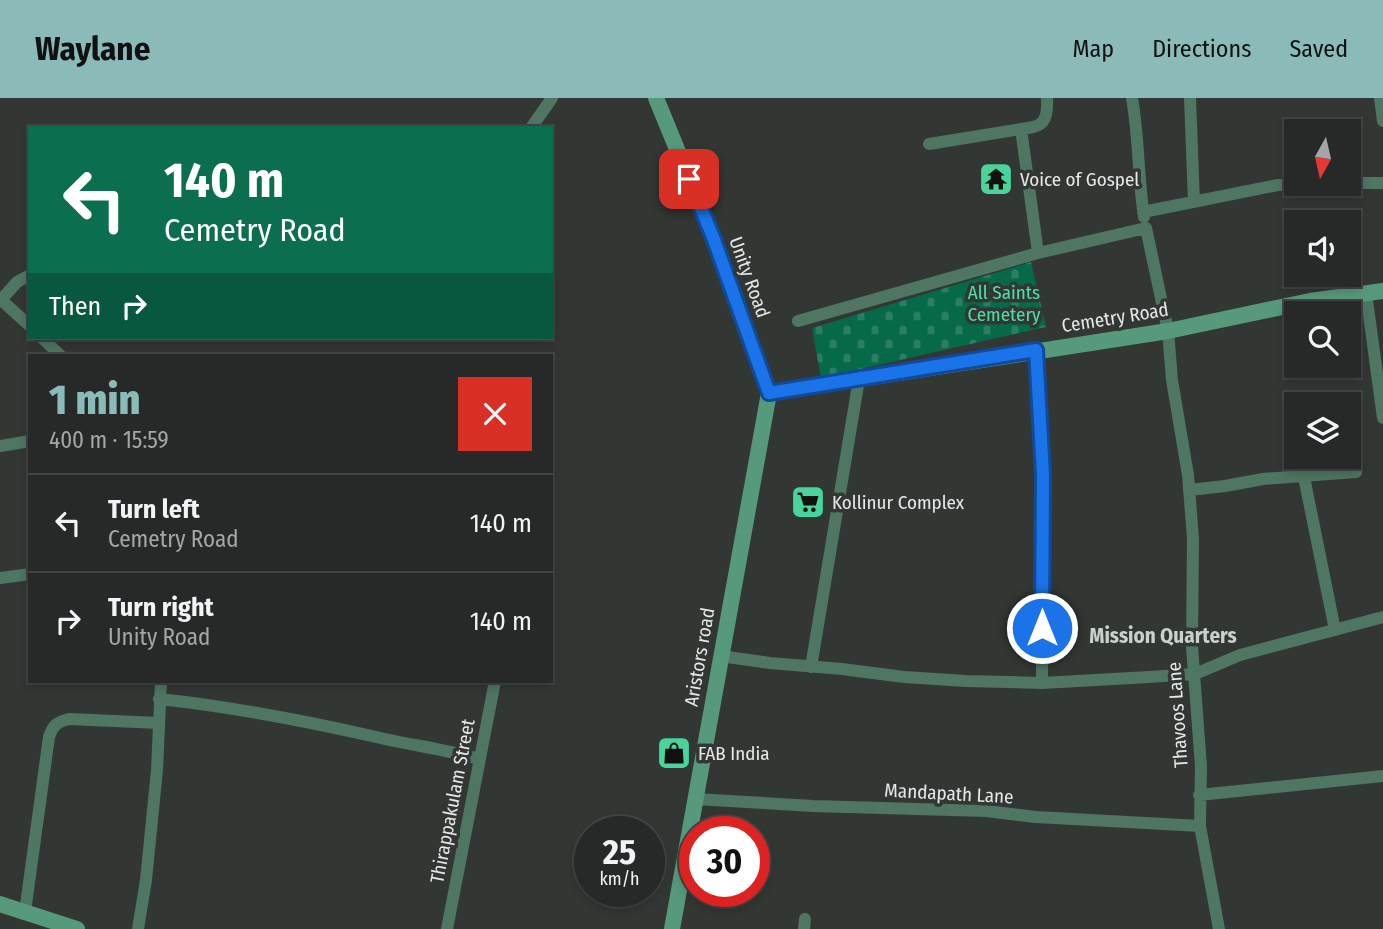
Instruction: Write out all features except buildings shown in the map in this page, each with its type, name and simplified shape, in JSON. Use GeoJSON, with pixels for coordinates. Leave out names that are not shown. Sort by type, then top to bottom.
{"type":"FeatureCollection","features":[{"type":"Feature","properties":{"kind":"street"},"geometry":{"type":"LineString","coordinates":[[532,126],[552,98]]}},
{"type":"Feature","properties":{"kind":"street","name":"Unity Road"},"geometry":{"type":"LineString","coordinates":[[656,98],[713,237],[769,393]]}},
{"type":"Feature","properties":{"kind":"street"},"geometry":{"type":"LineString","coordinates":[[929,145],[1033,128],[1043,123],[1048,113],[1047,98]]}},
{"type":"Feature","properties":{"kind":"street","name":"Thavoos Lane"},"geometry":{"type":"LineString","coordinates":[[1132,98],[1139,146],[1138,165],[1143,212],[1168,331],[1172,380],[1189,490],[1193,540],[1192,647],[1201,766],[1200,826],[1219,929]]}},
{"type":"Feature","properties":{"kind":"street"},"geometry":{"type":"LineString","coordinates":[[1190,98],[1194,202]]}},
{"type":"Feature","properties":{"kind":"street"},"geometry":{"type":"LineString","coordinates":[[1380,98],[1383,121]]}},
{"type":"Feature","properties":{"kind":"street"},"geometry":{"type":"LineString","coordinates":[[1021,130],[1038,253]]}},
{"type":"Feature","properties":{"kind":"street"},"geometry":{"type":"LineString","coordinates":[[1362,183],[1383,183]]}},
{"type":"Feature","properties":{"kind":"street"},"geometry":{"type":"LineString","coordinates":[[1143,212],[1284,185]]}},
{"type":"Feature","properties":{"kind":"street"},"geometry":{"type":"LineString","coordinates":[[798,321],[1038,253],[1146,228]]}},
{"type":"Feature","properties":{"kind":"street"},"geometry":{"type":"LineString","coordinates":[[28,276],[17,282],[1,299],[28,324]]}},
{"type":"Feature","properties":{"kind":"street","name":"Cemetry Road"},"geometry":{"type":"LineString","coordinates":[[769,393],[1168,331],[1310,301],[1383,290]]}},
{"type":"Feature","properties":{"kind":"street"},"geometry":{"type":"LineString","coordinates":[[1366,293],[1383,418]]}},
{"type":"Feature","properties":{"kind":"street"},"geometry":{"type":"LineString","coordinates":[[44,340],[59,354]]}},
{"type":"Feature","properties":{"kind":"street"},"geometry":{"type":"LineString","coordinates":[[1036,350],[1043,475],[1042,683]]}},
{"type":"Feature","properties":{"kind":"street"},"geometry":{"type":"LineString","coordinates":[[811,667],[859,379]]}},
{"type":"Feature","properties":{"kind":"street","name":"Aristors road"},"geometry":{"type":"LineString","coordinates":[[672,929],[769,393]]}},
{"type":"Feature","properties":{"kind":"street"},"geometry":{"type":"LineString","coordinates":[[0,446],[28,441]]}},
{"type":"Feature","properties":{"kind":"street"},"geometry":{"type":"LineString","coordinates":[[1189,490],[1263,479],[1356,472]]}},
{"type":"Feature","properties":{"kind":"street"},"geometry":{"type":"LineString","coordinates":[[1304,477],[1335,631]]}},
{"type":"Feature","properties":{"kind":"street"},"geometry":{"type":"LineString","coordinates":[[0,578],[28,574]]}},
{"type":"Feature","properties":{"kind":"street"},"geometry":{"type":"LineString","coordinates":[[720,656],[904,677],[1042,683],[1195,674],[1240,655],[1383,617]]}},
{"type":"Feature","properties":{"kind":"street"},"geometry":{"type":"LineString","coordinates":[[138,929],[151,839],[161,683]]}},
{"type":"Feature","properties":{"kind":"street","name":"Thirappakulam Street"},"geometry":{"type":"LineString","coordinates":[[447,929],[495,683]]}},
{"type":"Feature","properties":{"kind":"street"},"geometry":{"type":"LineString","coordinates":[[159,699],[276,716],[452,751],[479,759]]}},
{"type":"Feature","properties":{"kind":"street"},"geometry":{"type":"LineString","coordinates":[[25,912],[49,737],[53,727],[58,722],[69,719],[159,723]]}},
{"type":"Feature","properties":{"kind":"street"},"geometry":{"type":"LineString","coordinates":[[1199,795],[1383,776]]}},
{"type":"Feature","properties":{"kind":"street","name":"Mandapath Lane"},"geometry":{"type":"LineString","coordinates":[[695,799],[813,806],[986,811],[1036,817],[1200,826]]}},
{"type":"Feature","properties":{"kind":"street"},"geometry":{"type":"LineString","coordinates":[[0,904],[77,929]]}},
{"type":"Feature","properties":{"kind":"green space","name":"All Saints Cemetery"},"geometry":{"type":"Polygon","coordinates":[[[1031,262],[1046,327],[821,378],[812,328],[1031,262]]]}},
{"type":"Feature","properties":{"kind":"place","name":"Voice of Gospel"},"geometry":{"type":"Point","coordinates":[996,179]}},
{"type":"Feature","properties":{"kind":"place","name":"Kollinur Complex"},"geometry":{"type":"Point","coordinates":[808,502]}},
{"type":"Feature","properties":{"kind":"place","name":"FAB India"},"geometry":{"type":"Point","coordinates":[674,753]}},
{"type":"Feature","properties":{"kind":"district","name":"Mission Quarters"},"geometry":{"type":"Point","coordinates":[1163,636]}},
{"type":"Feature","properties":{"kind":"route"},"geometry":{"type":"LineString","coordinates":[[689,179],[713,237],[769,393],[1036,350],[1043,475],[1042,628]]}}]}
